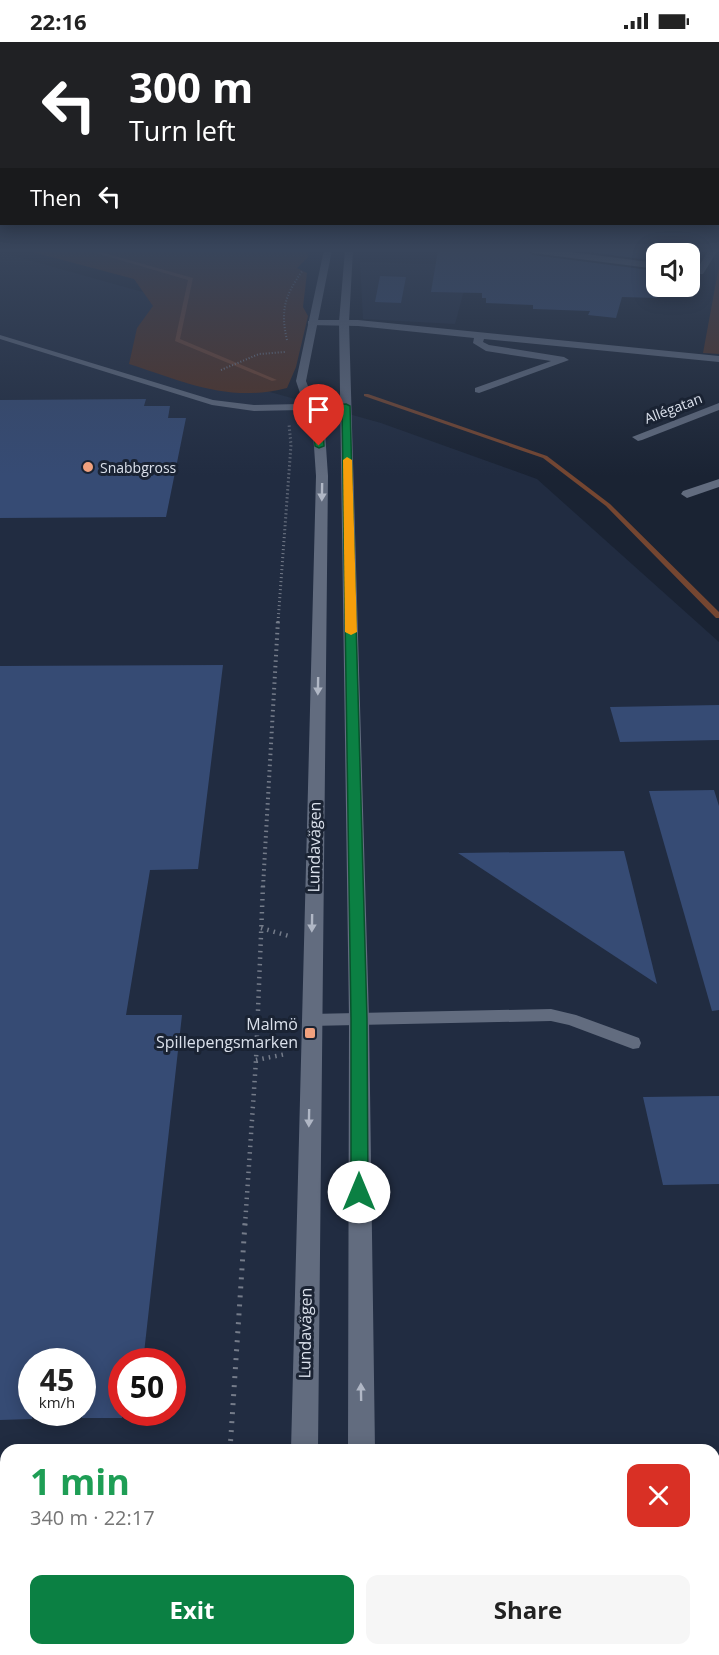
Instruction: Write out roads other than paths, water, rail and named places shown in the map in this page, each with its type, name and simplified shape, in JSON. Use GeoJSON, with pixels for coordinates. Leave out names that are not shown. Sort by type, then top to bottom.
{"type":"FeatureCollection","features":[{"type":"Feature","properties":{"kind":"main road","name":"Lundavägen"},"geometry":{"type":"LineString","coordinates":[[304,1444],[310,1020],[322,476],[319,432],[301,381],[312,325]]}},
{"type":"Feature","properties":{"kind":"main road"},"geometry":{"type":"LineString","coordinates":[[344,325],[359,1019],[362,1444]]}},
{"type":"Feature","properties":{"kind":"main road"},"geometry":{"type":"LineString","coordinates":[[385,325],[719,359]]}},
{"type":"Feature","properties":{"kind":"main road"},"geometry":{"type":"LineString","coordinates":[[479,335],[478,343],[486,348],[564,360],[479,390]]}},
{"type":"Feature","properties":{"kind":"main road","name":"Allégatan"},"geometry":{"type":"LineString","coordinates":[[638,437],[719,406]]}},
{"type":"Feature","properties":{"kind":"main road"},"geometry":{"type":"LineString","coordinates":[[687,494],[719,483]]}},
{"type":"Feature","properties":{"kind":"lane"},"geometry":{"type":"LineString","coordinates":[[0,337],[212,402],[254,408],[287,409],[346,406]]}},
{"type":"Feature","properties":{"kind":"lane"},"geometry":{"type":"LineString","coordinates":[[310,1020],[551,1016],[571,1019],[633,1043]]}},
{"type":"Feature","properties":{"kind":"waterway"},"geometry":{"type":"LineString","coordinates":[[180,325],[177,340],[274,380]]}},
{"type":"Feature","properties":{"kind":"waterway"},"geometry":{"type":"LineString","coordinates":[[366,395],[545,457],[608,505],[719,616]]}},
{"type":"Feature","properties":{"kind":"place","name":"Snabbgross"},"geometry":{"type":"Point","coordinates":[88,467]}},
{"type":"Feature","properties":{"kind":"place","name":"Malmö Spillepengsmarken"},"geometry":{"type":"Point","coordinates":[310,1033]}}]}
